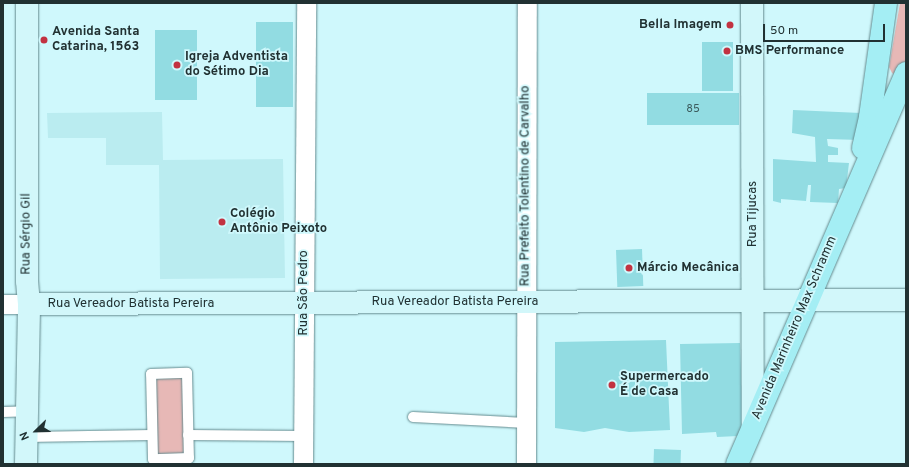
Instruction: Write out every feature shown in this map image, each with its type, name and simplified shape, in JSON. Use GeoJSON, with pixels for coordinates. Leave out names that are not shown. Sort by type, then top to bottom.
{"type":"FeatureCollection","features":[{"type":"Feature","properties":{"kind":"main road"},"geometry":{"type":"LineString","coordinates":[[854,192],[870,117],[886,3]]}},
{"type":"Feature","properties":{"kind":"main road"},"geometry":{"type":"LineString","coordinates":[[854,192],[906,73]]}},
{"type":"Feature","properties":{"kind":"main road","name":"Avenida Marinheiro Max Schramm"},"geometry":{"type":"LineString","coordinates":[[737,464],[854,192]]}},
{"type":"Feature","properties":{"kind":"street","name":"Rua Sérgio Gil"},"geometry":{"type":"LineString","coordinates":[[26,464],[29,304],[27,281],[27,3]]}},
{"type":"Feature","properties":{"kind":"street","name":"Rua São Pedro"},"geometry":{"type":"LineString","coordinates":[[303,464],[306,3]]}},
{"type":"Feature","properties":{"kind":"street","name":"Rua Prefeito Tolentino de Carvalho"},"geometry":{"type":"LineString","coordinates":[[526,464],[527,3]]}},
{"type":"Feature","properties":{"kind":"street","name":"Rua Tijucas"},"geometry":{"type":"LineString","coordinates":[[752,3],[753,426]]}},
{"type":"Feature","properties":{"kind":"street","name":"Rua Vereador Batista Pereira"},"geometry":{"type":"LineString","coordinates":[[3,304],[906,300]]}},
{"type":"Feature","properties":{"kind":"lane"},"geometry":{"type":"LineString","coordinates":[[187,373],[188,436],[189,458],[153,459],[151,374],[187,373]]}},
{"type":"Feature","properties":{"kind":"lane"},"geometry":{"type":"LineString","coordinates":[[3,412],[26,411]]}},
{"type":"Feature","properties":{"kind":"lane"},"geometry":{"type":"LineString","coordinates":[[413,417],[526,423]]}},
{"type":"Feature","properties":{"kind":"lane"},"geometry":{"type":"LineString","coordinates":[[26,437],[152,435]]}},
{"type":"Feature","properties":{"kind":"lane"},"geometry":{"type":"LineString","coordinates":[[188,436],[304,436]]}},
{"type":"Feature","properties":{"kind":"shaded area"},"geometry":{"type":"Polygon","coordinates":[[[900,3],[906,3],[906,66],[898,76],[892,73],[889,67],[900,3]]]}},
{"type":"Feature","properties":{"kind":"shaded area","name":"Colégio Antônio Peixoto"},"geometry":{"type":"Polygon","coordinates":[[[162,112],[163,160],[283,159],[285,278],[160,279],[159,165],[106,165],[106,138],[48,138],[47,113],[162,112]]]}},
{"type":"Feature","properties":{"kind":"shaded area"},"geometry":{"type":"Polygon","coordinates":[[[183,377],[184,455],[155,455],[154,378],[183,377]]]}},
{"type":"Feature","properties":{"kind":"building"},"geometry":{"type":"Polygon","coordinates":[[[256,22],[293,22],[293,107],[256,107],[256,22]]]}},
{"type":"Feature","properties":{"kind":"building","name":"Igreja Adventista do Sétimo Dia"},"geometry":{"type":"Polygon","coordinates":[[[155,30],[197,30],[197,100],[155,100],[155,30]]]}},
{"type":"Feature","properties":{"kind":"building"},"geometry":{"type":"Polygon","coordinates":[[[702,42],[733,42],[733,91],[702,91],[702,42]]]}},
{"type":"Feature","properties":{"kind":"building"},"geometry":{"type":"Polygon","coordinates":[[[647,93],[739,93],[739,125],[647,125],[647,93]]]}},
{"type":"Feature","properties":{"kind":"building"},"geometry":{"type":"Polygon","coordinates":[[[793,110],[861,113],[860,140],[827,139],[828,146],[838,148],[838,155],[828,155],[828,162],[849,163],[846,188],[839,189],[838,203],[810,202],[811,185],[808,185],[806,201],[781,199],[781,203],[773,201],[773,159],[816,162],[815,137],[792,133],[793,110]]]}},
{"type":"Feature","properties":{"kind":"building","name":"Márcio Mecânica"},"geometry":{"type":"Polygon","coordinates":[[[642,249],[643,286],[617,287],[616,250],[642,249]]]}},
{"type":"Feature","properties":{"kind":"building","name":"Supermercado É de Casa"},"geometry":{"type":"Polygon","coordinates":[[[666,340],[670,430],[629,432],[605,428],[584,432],[555,428],[555,342],[666,340]]]}},
{"type":"Feature","properties":{"kind":"building"},"geometry":{"type":"Polygon","coordinates":[[[740,343],[743,422],[738,436],[717,437],[716,432],[682,434],[680,344],[740,343]]]}},
{"type":"Feature","properties":{"kind":"building"},"geometry":{"type":"Polygon","coordinates":[[[654,449],[681,450],[680,464],[653,464],[654,449]]]}},
{"type":"Feature","properties":{"kind":"place","name":"Bella Imagem"},"geometry":{"type":"Point","coordinates":[730,25]}},
{"type":"Feature","properties":{"kind":"place","name":"Avenida Santa Catarina, 1563"},"geometry":{"type":"Point","coordinates":[44,40]}},
{"type":"Feature","properties":{"kind":"place","name":"BMS Performance"},"geometry":{"type":"Point","coordinates":[727,51]}},
{"type":"Feature","properties":{"kind":"place","name":"Igreja Adventista do Sétimo Dia"},"geometry":{"type":"Point","coordinates":[177,65]}},
{"type":"Feature","properties":{"kind":"place","name":"Colégio Antônio Peixoto"},"geometry":{"type":"Point","coordinates":[222,222]}},
{"type":"Feature","properties":{"kind":"place","name":"Márcio Mecânica"},"geometry":{"type":"Point","coordinates":[629,268]}},
{"type":"Feature","properties":{"kind":"place","name":"Supermercado É de Casa"},"geometry":{"type":"Point","coordinates":[612,385]}}]}
